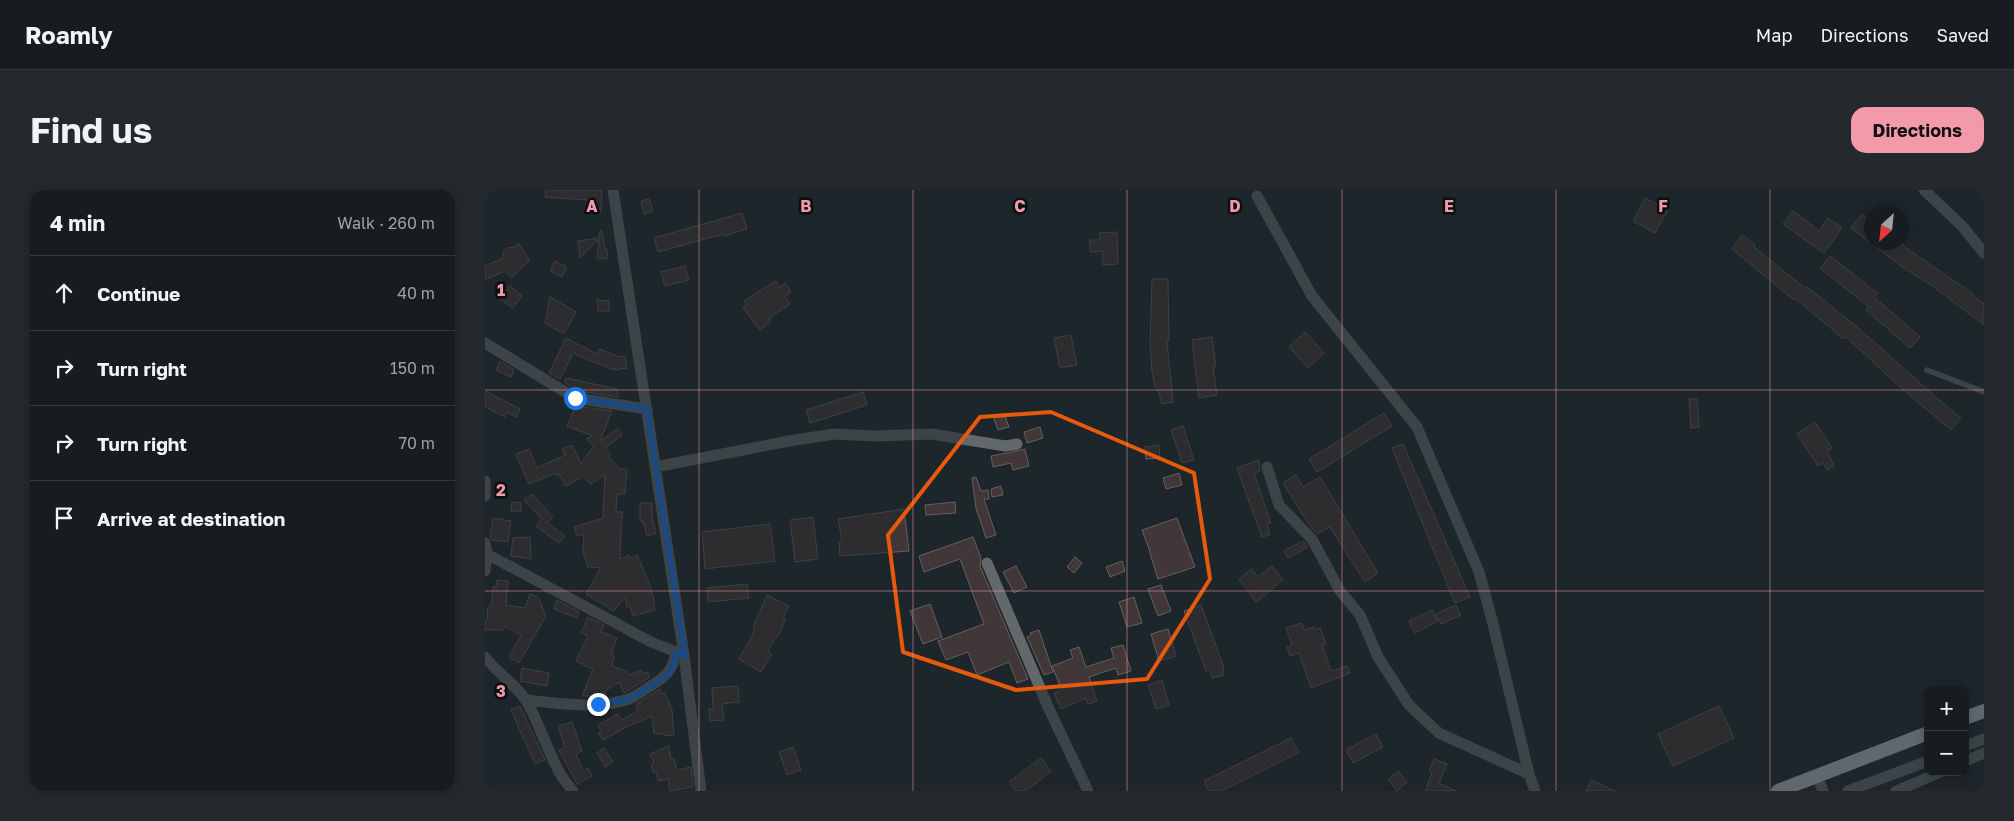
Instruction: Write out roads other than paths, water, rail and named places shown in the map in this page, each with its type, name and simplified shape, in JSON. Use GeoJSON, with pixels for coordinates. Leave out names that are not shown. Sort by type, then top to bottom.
{"type":"FeatureCollection","features":[{"type":"Feature","properties":{"kind":"highway"},"geometry":{"type":"LineString","coordinates":[[1969,716],[1984,710]]}},
{"type":"Feature","properties":{"kind":"highway"},"geometry":{"type":"LineString","coordinates":[[1778,791],[1924,734]]}},
{"type":"Feature","properties":{"kind":"street"},"geometry":{"type":"LineString","coordinates":[[613,190],[647,409],[680,654],[701,791]]}},
{"type":"Feature","properties":{"kind":"street"},"geometry":{"type":"LineString","coordinates":[[1925,190],[1962,226],[1984,253]]}},
{"type":"Feature","properties":{"kind":"street"},"geometry":{"type":"LineString","coordinates":[[1257,196],[1312,296],[1417,427],[1479,572],[1529,774],[1535,791]]}},
{"type":"Feature","properties":{"kind":"street"},"geometry":{"type":"LineString","coordinates":[[485,343],[575,398],[647,409]]}},
{"type":"Feature","properties":{"kind":"street"},"geometry":{"type":"LineString","coordinates":[[655,468],[833,434],[875,436],[931,434],[1005,446],[1017,444]]}},
{"type":"Feature","properties":{"kind":"street"},"geometry":{"type":"LineString","coordinates":[[1267,467],[1279,505],[1312,539],[1340,591],[1360,615],[1377,657],[1409,705],[1439,733],[1529,774]]}},
{"type":"Feature","properties":{"kind":"street"},"geometry":{"type":"LineString","coordinates":[[485,481],[485,496]]}},
{"type":"Feature","properties":{"kind":"street"},"geometry":{"type":"LineString","coordinates":[[485,571],[486,550],[651,642],[680,654]]}},
{"type":"Feature","properties":{"kind":"street"},"geometry":{"type":"LineString","coordinates":[[987,564],[1049,709],[1088,791]]}},
{"type":"Feature","properties":{"kind":"street"},"geometry":{"type":"LineString","coordinates":[[526,700],[567,704],[598,704],[630,699],[668,675],[680,654]]}},
{"type":"Feature","properties":{"kind":"street"},"geometry":{"type":"LineString","coordinates":[[487,664],[526,700],[540,726],[564,782],[573,791]]}},
{"type":"Feature","properties":{"kind":"street"},"geometry":{"type":"LineString","coordinates":[[1969,745],[1984,739]]}},
{"type":"Feature","properties":{"kind":"street"},"geometry":{"type":"LineString","coordinates":[[1969,759],[1984,753]]}},
{"type":"Feature","properties":{"kind":"street"},"geometry":{"type":"LineString","coordinates":[[1848,791],[1924,762]]}},
{"type":"Feature","properties":{"kind":"street"},"geometry":{"type":"LineString","coordinates":[[1817,776],[1823,791]]}},
{"type":"Feature","properties":{"kind":"street"},"geometry":{"type":"LineString","coordinates":[[1896,791],[1919,787],[1935,776]]}},
{"type":"Feature","properties":{"kind":"lane"},"geometry":{"type":"LineString","coordinates":[[1927,370],[1984,392]]}}]}
